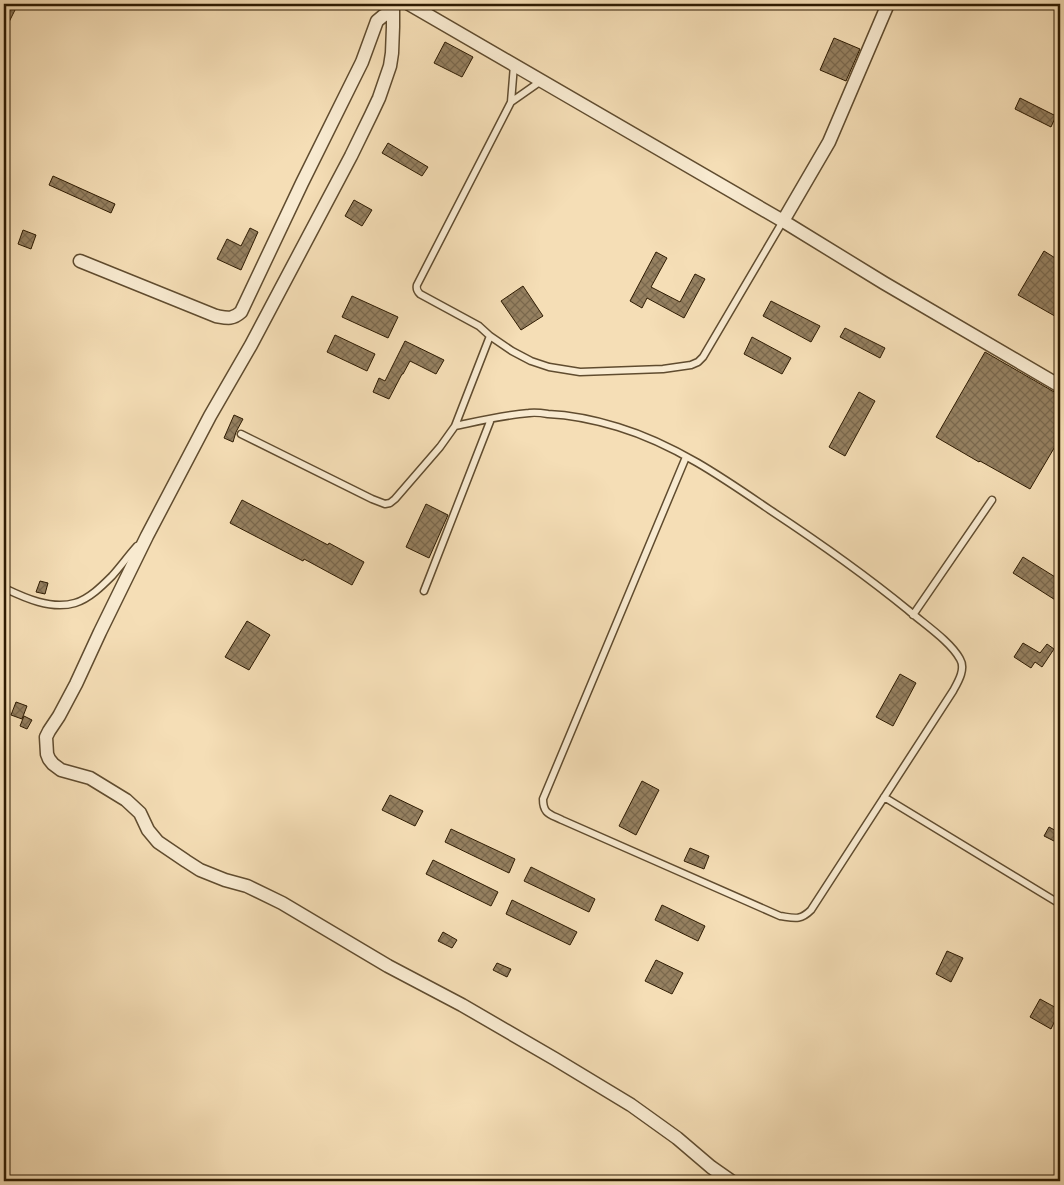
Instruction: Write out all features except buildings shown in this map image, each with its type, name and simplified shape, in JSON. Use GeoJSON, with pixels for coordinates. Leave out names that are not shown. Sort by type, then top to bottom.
{"type":"FeatureCollection","features":[{"type":"Feature","properties":{"kind":"street"},"geometry":{"type":"LineString","coordinates":[[409,4],[783,221],[884,283],[1060,386]]}},
{"type":"Feature","properties":{"kind":"street"},"geometry":{"type":"LineString","coordinates":[[783,221],[829,142],[888,4]]}},
{"type":"Feature","properties":{"kind":"street"},"geometry":{"type":"LineString","coordinates":[[80,261],[216,316],[236,317],[241,312],[302,182],[362,62],[377,21],[393,7]]}},
{"type":"Feature","properties":{"kind":"street"},"geometry":{"type":"LineString","coordinates":[[393,7],[390,66],[371,115],[351,156],[147,536],[76,684],[59,716],[48,731],[46,748],[49,759],[52,764],[61,770],[90,778],[126,800],[140,813],[148,830],[158,842],[186,862],[200,870],[247,886],[282,903],[388,966],[462,1006],[631,1104],[678,1138],[711,1167],[731,1181]]}},
{"type":"Feature","properties":{"kind":"lane"},"geometry":{"type":"LineString","coordinates":[[514,65],[511,102],[417,285],[417,291],[420,294],[479,326],[512,352],[549,367],[580,372],[663,369],[691,365],[698,362],[703,357],[783,221]]}},
{"type":"Feature","properties":{"kind":"lane"},"geometry":{"type":"LineString","coordinates":[[511,102],[541,81]]}},
{"type":"Feature","properties":{"kind":"lane"},"geometry":{"type":"LineString","coordinates":[[241,434],[372,499],[385,504],[390,503],[440,447],[454,426],[490,336]]}},
{"type":"Feature","properties":{"kind":"lane"},"geometry":{"type":"LineString","coordinates":[[454,426],[502,416],[531,413],[570,415],[644,435],[669,447],[721,477],[794,526],[879,587],[946,642],[961,660],[961,673],[953,691],[811,910],[805,916],[795,918],[780,916],[562,820],[547,813],[543,807],[542,799],[686,457]]}},
{"type":"Feature","properties":{"kind":"lane"},"geometry":{"type":"LineString","coordinates":[[424,591],[491,419]]}},
{"type":"Feature","properties":{"kind":"lane"},"geometry":{"type":"LineString","coordinates":[[913,615],[992,500]]}},
{"type":"Feature","properties":{"kind":"lane"},"geometry":{"type":"LineString","coordinates":[[4,588],[36,602],[58,604],[74,603],[85,599],[112,576],[130,553],[147,536]]}},
{"type":"Feature","properties":{"kind":"lane"},"geometry":{"type":"LineString","coordinates":[[884,797],[1060,904]]}}]}
